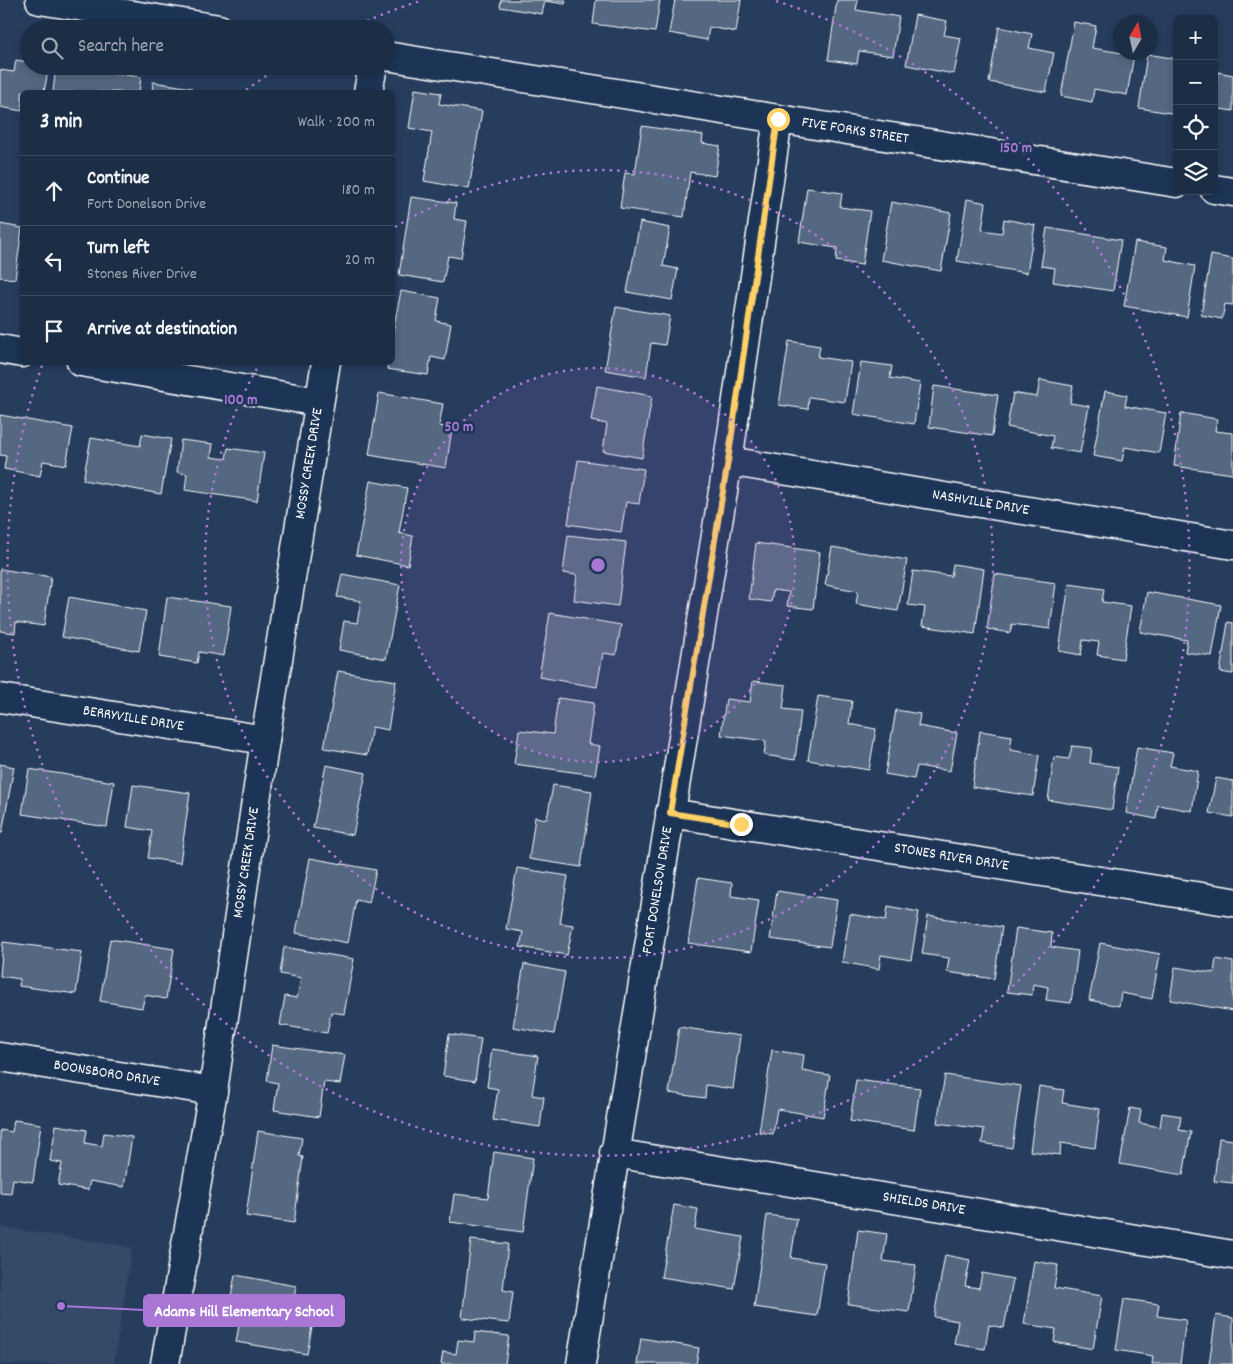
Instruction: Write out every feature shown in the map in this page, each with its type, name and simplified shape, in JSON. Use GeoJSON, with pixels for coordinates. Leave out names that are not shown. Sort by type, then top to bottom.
{"type":"FeatureCollection","features":[{"type":"Feature","properties":{"kind":"street"},"geometry":{"type":"LineString","coordinates":[[40,0],[163,20]]}},
{"type":"Feature","properties":{"kind":"street","name":"FIVE FORKS STREET"},"geometry":{"type":"LineString","coordinates":[[395,57],[1173,182]]}},
{"type":"Feature","properties":{"kind":"street"},"geometry":{"type":"LineString","coordinates":[[368,90],[371,75]]}},
{"type":"Feature","properties":{"kind":"street","name":"FORT DONELSON DRIVE"},"geometry":{"type":"LineString","coordinates":[[580,1364],[728,461],[778,119]]}},
{"type":"Feature","properties":{"kind":"street"},"geometry":{"type":"LineString","coordinates":[[1218,190],[1233,192]]}},
{"type":"Feature","properties":{"kind":"street"},"geometry":{"type":"LineString","coordinates":[[0,349],[20,353]]}},
{"type":"Feature","properties":{"kind":"street"},"geometry":{"type":"LineString","coordinates":[[99,365],[320,402]]}},
{"type":"Feature","properties":{"kind":"street","name":"MOSSY CREEK DRIVE"},"geometry":{"type":"LineString","coordinates":[[165,1364],[213,1091],[326,365]]}},
{"type":"Feature","properties":{"kind":"street","name":"NASHVILLE DRIVE"},"geometry":{"type":"LineString","coordinates":[[728,461],[1233,546]]}},
{"type":"Feature","properties":{"kind":"street","name":"BERRYVILLE DRIVE"},"geometry":{"type":"LineString","coordinates":[[0,698],[266,740]]}},
{"type":"Feature","properties":{"kind":"street","name":"STONES RIVER DRIVE"},"geometry":{"type":"LineString","coordinates":[[670,813],[1233,902]]}},
{"type":"Feature","properties":{"kind":"street","name":"BOONSBORO DRIVE"},"geometry":{"type":"LineString","coordinates":[[0,1057],[213,1091]]}},
{"type":"Feature","properties":{"kind":"street","name":"SHIELDS DRIVE"},"geometry":{"type":"LineString","coordinates":[[614,1153],[1233,1255]]}},
{"type":"Feature","properties":{"kind":"shaded area"},"geometry":{"type":"Polygon","coordinates":[[[0,1227],[132,1247],[114,1364],[0,1364],[0,1227]]]}},
{"type":"Feature","properties":{"kind":"building"},"geometry":{"type":"Polygon","coordinates":[[[501,0],[566,0],[565,4],[545,1],[542,14],[500,7],[501,0]]]}},
{"type":"Feature","properties":{"kind":"building"},"geometry":{"type":"Polygon","coordinates":[[[596,0],[660,0],[655,32],[593,24],[596,0]]]}},
{"type":"Feature","properties":{"kind":"building"},"geometry":{"type":"Polygon","coordinates":[[[675,0],[741,0],[736,32],[709,27],[707,40],[669,33],[675,0]]]}},
{"type":"Feature","properties":{"kind":"building"},"geometry":{"type":"Polygon","coordinates":[[[837,0],[858,0],[856,10],[899,17],[893,56],[859,51],[857,64],[828,60],[837,0]]]}},
{"type":"Feature","properties":{"kind":"building"},"geometry":{"type":"Polygon","coordinates":[[[915,15],[947,21],[944,35],[961,38],[954,74],[906,65],[915,15]]]}},
{"type":"Feature","properties":{"kind":"building"},"geometry":{"type":"Polygon","coordinates":[[[1074,22],[1096,26],[1092,48],[1113,52],[1113,60],[1133,60],[1127,95],[1094,89],[1092,102],[1061,96],[1074,22]]]}},
{"type":"Feature","properties":{"kind":"building"},"geometry":{"type":"Polygon","coordinates":[[[999,27],[1032,34],[1029,48],[1054,53],[1046,92],[989,82],[999,27]]]}},
{"type":"Feature","properties":{"kind":"building"},"geometry":{"type":"Polygon","coordinates":[[[1158,56],[1173,58],[1173,113],[1139,108],[1146,60],[1158,60],[1158,56]]]}},
{"type":"Feature","properties":{"kind":"building"},"geometry":{"type":"Polygon","coordinates":[[[16,60],[20,61],[20,75],[47,75],[44,90],[20,90],[20,111],[0,107],[0,70],[14,72],[16,60]]]}},
{"type":"Feature","properties":{"kind":"building"},"geometry":{"type":"Polygon","coordinates":[[[1218,72],[1233,75],[1233,111],[1218,109],[1218,72]]]}},
{"type":"Feature","properties":{"kind":"building"},"geometry":{"type":"Polygon","coordinates":[[[55,75],[126,75],[141,77],[139,90],[53,90],[55,75]]]}},
{"type":"Feature","properties":{"kind":"building"},"geometry":{"type":"Polygon","coordinates":[[[153,82],[192,88],[192,90],[152,90],[153,82]]]}},
{"type":"Feature","properties":{"kind":"building"},"geometry":{"type":"Polygon","coordinates":[[[415,89],[441,93],[439,104],[482,111],[469,189],[424,181],[432,132],[409,128],[415,89]]]}},
{"type":"Feature","properties":{"kind":"building"},"geometry":{"type":"Polygon","coordinates":[[[642,126],[703,135],[702,143],[720,146],[715,176],[690,172],[684,217],[620,208],[625,173],[635,174],[642,126]]]}},
{"type":"Feature","properties":{"kind":"building"},"geometry":{"type":"Polygon","coordinates":[[[807,188],[842,193],[840,207],[870,211],[862,265],[836,261],[837,248],[799,242],[807,188]]]}},
{"type":"Feature","properties":{"kind":"building"},"geometry":{"type":"Polygon","coordinates":[[[411,197],[456,203],[454,219],[467,221],[461,258],[448,256],[443,282],[399,275],[411,197]]]}},
{"type":"Feature","properties":{"kind":"building"},"geometry":{"type":"Polygon","coordinates":[[[967,199],[986,203],[982,230],[1002,233],[1004,219],[1035,225],[1027,273],[957,261],[967,199]]]}},
{"type":"Feature","properties":{"kind":"building"},"geometry":{"type":"Polygon","coordinates":[[[891,202],[951,213],[941,271],[881,260],[891,202]]]}},
{"type":"Feature","properties":{"kind":"building"},"geometry":{"type":"Polygon","coordinates":[[[640,222],[670,228],[663,266],[678,269],[672,300],[627,292],[640,222]]]}},
{"type":"Feature","properties":{"kind":"building"},"geometry":{"type":"Polygon","coordinates":[[[0,224],[20,228],[15,279],[0,277],[0,224]]]}},
{"type":"Feature","properties":{"kind":"building"},"geometry":{"type":"Polygon","coordinates":[[[1047,228],[1121,240],[1113,291],[1053,282],[1055,268],[1041,266],[1047,228]]]}},
{"type":"Feature","properties":{"kind":"building"},"geometry":{"type":"Polygon","coordinates":[[[1135,242],[1167,247],[1165,260],[1195,266],[1187,317],[1124,306],[1135,242]]]}},
{"type":"Feature","properties":{"kind":"building"},"geometry":{"type":"Polygon","coordinates":[[[1211,255],[1233,259],[1233,305],[1225,304],[1222,319],[1201,315],[1211,255]]]}},
{"type":"Feature","properties":{"kind":"building"},"geometry":{"type":"Polygon","coordinates":[[[401,291],[440,298],[436,321],[451,324],[445,360],[431,357],[428,375],[387,369],[388,365],[395,365],[395,321],[401,291]]]}},
{"type":"Feature","properties":{"kind":"building"},"geometry":{"type":"Polygon","coordinates":[[[616,307],[670,316],[665,345],[651,343],[646,377],[605,370],[616,307]]]}},
{"type":"Feature","properties":{"kind":"building"},"geometry":{"type":"Polygon","coordinates":[[[789,341],[820,346],[818,357],[851,362],[845,402],[809,397],[808,409],[779,405],[789,341]]]}},
{"type":"Feature","properties":{"kind":"building"},"geometry":{"type":"Polygon","coordinates":[[[861,362],[892,366],[890,378],[920,383],[914,424],[853,414],[861,362]]]}},
{"type":"Feature","properties":{"kind":"building"},"geometry":{"type":"Polygon","coordinates":[[[1040,380],[1073,386],[1070,403],[1089,406],[1080,453],[1051,448],[1053,436],[1007,427],[1013,393],[1037,397],[1040,380]]]}},
{"type":"Feature","properties":{"kind":"building"},"geometry":{"type":"Polygon","coordinates":[[[597,386],[652,396],[642,458],[603,451],[607,424],[591,421],[597,386]]]}},
{"type":"Feature","properties":{"kind":"building"},"geometry":{"type":"Polygon","coordinates":[[[934,386],[998,395],[992,436],[929,427],[934,386]]]}},
{"type":"Feature","properties":{"kind":"building"},"geometry":{"type":"Polygon","coordinates":[[[1105,391],[1127,395],[1125,406],[1166,413],[1159,453],[1125,447],[1122,461],[1093,456],[1105,391]]]}},
{"type":"Feature","properties":{"kind":"building"},"geometry":{"type":"Polygon","coordinates":[[[379,393],[443,404],[439,426],[452,428],[446,468],[369,455],[379,393]]]}},
{"type":"Feature","properties":{"kind":"building"},"geometry":{"type":"Polygon","coordinates":[[[1181,413],[1217,419],[1215,431],[1233,433],[1233,474],[1174,466],[1181,413]]]}},
{"type":"Feature","properties":{"kind":"building"},"geometry":{"type":"Polygon","coordinates":[[[0,415],[73,428],[66,465],[43,461],[40,476],[4,469],[6,456],[0,455],[0,415]]]}},
{"type":"Feature","properties":{"kind":"building"},"geometry":{"type":"Polygon","coordinates":[[[142,434],[171,439],[161,494],[83,480],[91,438],[140,446],[142,434]]]}},
{"type":"Feature","properties":{"kind":"building"},"geometry":{"type":"Polygon","coordinates":[[[181,440],[213,444],[211,457],[226,459],[228,448],[264,453],[257,501],[185,490],[187,474],[177,472],[181,440]]]}},
{"type":"Feature","properties":{"kind":"building"},"geometry":{"type":"Polygon","coordinates":[[[578,460],[644,469],[639,504],[626,502],[621,532],[568,524],[578,460]]]}},
{"type":"Feature","properties":{"kind":"building"},"geometry":{"type":"Polygon","coordinates":[[[370,481],[407,488],[399,533],[413,536],[408,565],[356,555],[370,481]]]}},
{"type":"Feature","properties":{"kind":"building"},"geometry":{"type":"Polygon","coordinates":[[[568,535],[626,542],[618,606],[574,600],[577,575],[563,573],[568,535]]]}},
{"type":"Feature","properties":{"kind":"building"},"geometry":{"type":"Polygon","coordinates":[[[756,543],[820,552],[813,609],[787,606],[789,592],[773,590],[771,602],[749,599],[756,543]]]}},
{"type":"Feature","properties":{"kind":"building"},"geometry":{"type":"Polygon","coordinates":[[[832,547],[907,560],[898,611],[856,604],[858,591],[825,585],[832,547]]]}},
{"type":"Feature","properties":{"kind":"building"},"geometry":{"type":"Polygon","coordinates":[[[953,564],[984,569],[975,634],[922,626],[925,607],[908,605],[913,571],[951,576],[953,564]]]}},
{"type":"Feature","properties":{"kind":"building"},"geometry":{"type":"Polygon","coordinates":[[[0,569],[51,577],[44,626],[16,622],[15,633],[0,631],[0,569]]]}},
{"type":"Feature","properties":{"kind":"building"},"geometry":{"type":"Polygon","coordinates":[[[342,574],[400,585],[386,659],[339,650],[344,621],[357,623],[361,601],[337,597],[342,574]]]}},
{"type":"Feature","properties":{"kind":"building"},"geometry":{"type":"Polygon","coordinates":[[[995,574],[1056,583],[1050,629],[1012,624],[1010,633],[987,629],[995,574]]]}},
{"type":"Feature","properties":{"kind":"building"},"geometry":{"type":"Polygon","coordinates":[[[1069,584],[1104,589],[1102,602],[1131,606],[1123,659],[1097,655],[1099,642],[1083,640],[1081,655],[1059,651],[1069,584]]]}},
{"type":"Feature","properties":{"kind":"building"},"geometry":{"type":"Polygon","coordinates":[[[1147,592],[1221,605],[1212,656],[1185,652],[1187,640],[1140,632],[1147,592]]]}},
{"type":"Feature","properties":{"kind":"building"},"geometry":{"type":"Polygon","coordinates":[[[69,597],[146,611],[139,651],[62,637],[69,597]]]}},
{"type":"Feature","properties":{"kind":"building"},"geometry":{"type":"Polygon","coordinates":[[[167,597],[231,606],[224,656],[199,652],[197,663],[159,657],[167,597]]]}},
{"type":"Feature","properties":{"kind":"building"},"geometry":{"type":"Polygon","coordinates":[[[550,613],[621,625],[616,655],[603,653],[597,687],[539,677],[550,613]]]}},
{"type":"Feature","properties":{"kind":"building"},"geometry":{"type":"Polygon","coordinates":[[[1228,622],[1233,623],[1233,674],[1220,672],[1228,622]]]}},
{"type":"Feature","properties":{"kind":"building"},"geometry":{"type":"Polygon","coordinates":[[[338,671],[396,681],[388,730],[372,727],[367,755],[324,748],[338,671]]]}},
{"type":"Feature","properties":{"kind":"building"},"geometry":{"type":"Polygon","coordinates":[[[753,681],[786,685],[783,709],[801,711],[795,760],[764,755],[766,741],[721,735],[726,699],[750,702],[753,681]]]}},
{"type":"Feature","properties":{"kind":"building"},"geometry":{"type":"Polygon","coordinates":[[[818,696],[852,701],[849,724],[876,729],[869,770],[808,760],[818,696]]]}},
{"type":"Feature","properties":{"kind":"building"},"geometry":{"type":"Polygon","coordinates":[[[558,698],[594,703],[588,744],[600,746],[595,775],[514,764],[519,730],[553,734],[558,698]]]}},
{"type":"Feature","properties":{"kind":"building"},"geometry":{"type":"Polygon","coordinates":[[[896,710],[920,714],[918,726],[957,733],[950,771],[917,766],[914,779],[885,774],[896,710]]]}},
{"type":"Feature","properties":{"kind":"building"},"geometry":{"type":"Polygon","coordinates":[[[980,731],[1012,736],[1010,750],[1039,755],[1033,796],[972,787],[980,731]]]}},
{"type":"Feature","properties":{"kind":"building"},"geometry":{"type":"Polygon","coordinates":[[[1072,746],[1092,748],[1090,763],[1118,767],[1112,810],[1048,800],[1054,757],[1069,759],[1072,746]]]}},
{"type":"Feature","properties":{"kind":"building"},"geometry":{"type":"Polygon","coordinates":[[[1137,747],[1173,753],[1170,766],[1198,771],[1192,811],[1158,805],[1156,819],[1126,813],[1137,747]]]}},
{"type":"Feature","properties":{"kind":"building"},"geometry":{"type":"Polygon","coordinates":[[[0,764],[14,767],[2,833],[0,833],[0,764]]]}},
{"type":"Feature","properties":{"kind":"building"},"geometry":{"type":"Polygon","coordinates":[[[326,765],[366,773],[353,835],[313,828],[326,765]]]}},
{"type":"Feature","properties":{"kind":"building"},"geometry":{"type":"Polygon","coordinates":[[[29,769],[114,782],[107,827],[22,814],[29,769]]]}},
{"type":"Feature","properties":{"kind":"building"},"geometry":{"type":"Polygon","coordinates":[[[1216,778],[1233,781],[1233,817],[1209,813],[1216,778]]]}},
{"type":"Feature","properties":{"kind":"building"},"geometry":{"type":"Polygon","coordinates":[[[133,785],[190,793],[180,863],[148,858],[152,831],[127,827],[133,785]]]}},
{"type":"Feature","properties":{"kind":"building"},"geometry":{"type":"Polygon","coordinates":[[[553,785],[592,791],[581,867],[529,859],[535,817],[547,819],[553,785]]]}},
{"type":"Feature","properties":{"kind":"building"},"geometry":{"type":"Polygon","coordinates":[[[310,858],[376,870],[369,903],[356,900],[348,943],[296,933],[310,858]]]}},
{"type":"Feature","properties":{"kind":"building"},"geometry":{"type":"Polygon","coordinates":[[[517,868],[568,876],[560,923],[573,925],[567,955],[520,947],[523,932],[506,929],[517,868]]]}},
{"type":"Feature","properties":{"kind":"building"},"geometry":{"type":"Polygon","coordinates":[[[698,878],[732,883],[731,896],[759,900],[751,952],[688,943],[698,878]]]}},
{"type":"Feature","properties":{"kind":"building"},"geometry":{"type":"Polygon","coordinates":[[[777,891],[837,900],[830,947],[770,939],[777,891]]]}},
{"type":"Feature","properties":{"kind":"building"},"geometry":{"type":"Polygon","coordinates":[[[888,906],[919,912],[911,960],[881,955],[879,969],[842,962],[850,914],[886,920],[888,906]]]}},
{"type":"Feature","properties":{"kind":"building"},"geometry":{"type":"Polygon","coordinates":[[[928,916],[1002,927],[994,979],[947,972],[949,958],[922,954],[928,916]]]}},
{"type":"Feature","properties":{"kind":"building"},"geometry":{"type":"Polygon","coordinates":[[[1016,928],[1052,933],[1051,947],[1078,951],[1071,1003],[1046,1000],[1048,987],[1033,984],[1032,995],[1007,992],[1016,928]]]}},
{"type":"Feature","properties":{"kind":"building"},"geometry":{"type":"Polygon","coordinates":[[[110,939],[174,949],[166,999],[145,995],[142,1008],[100,1001],[110,939]]]}},
{"type":"Feature","properties":{"kind":"building"},"geometry":{"type":"Polygon","coordinates":[[[3,942],[82,952],[76,994],[19,986],[20,979],[0,976],[3,942]]]}},
{"type":"Feature","properties":{"kind":"building"},"geometry":{"type":"Polygon","coordinates":[[[1100,943],[1160,954],[1152,999],[1121,993],[1119,1006],[1089,1000],[1100,943]]]}},
{"type":"Feature","properties":{"kind":"building"},"geometry":{"type":"Polygon","coordinates":[[[284,947],[354,959],[344,1014],[331,1012],[327,1033],[280,1025],[285,996],[297,998],[301,978],[280,974],[284,947]]]}},
{"type":"Feature","properties":{"kind":"building"},"geometry":{"type":"Polygon","coordinates":[[[1216,959],[1233,962],[1233,1011],[1170,1000],[1175,967],[1214,973],[1216,959]]]}},
{"type":"Feature","properties":{"kind":"building"},"geometry":{"type":"Polygon","coordinates":[[[524,964],[565,972],[554,1034],[513,1027],[524,964]]]}},
{"type":"Feature","properties":{"kind":"building"},"geometry":{"type":"Polygon","coordinates":[[[679,1027],[740,1036],[733,1089],[706,1085],[705,1098],[669,1093],[679,1027]]]}},
{"type":"Feature","properties":{"kind":"building"},"geometry":{"type":"Polygon","coordinates":[[[449,1034],[481,1039],[475,1081],[443,1076],[449,1034]]]}},
{"type":"Feature","properties":{"kind":"building"},"geometry":{"type":"Polygon","coordinates":[[[272,1045],[345,1055],[340,1084],[324,1082],[319,1117],[274,1110],[278,1083],[267,1081],[272,1045]]]}},
{"type":"Feature","properties":{"kind":"building"},"geometry":{"type":"Polygon","coordinates":[[[492,1049],[538,1056],[532,1095],[544,1097],[540,1127],[493,1120],[498,1089],[487,1087],[492,1049]]]}},
{"type":"Feature","properties":{"kind":"building"},"geometry":{"type":"Polygon","coordinates":[[[772,1050],[804,1055],[802,1071],[830,1075],[823,1117],[777,1109],[773,1134],[759,1132],[772,1050]]]}},
{"type":"Feature","properties":{"kind":"building"},"geometry":{"type":"Polygon","coordinates":[[[945,1075],[1021,1086],[1012,1148],[982,1143],[984,1129],[937,1123],[945,1075]]]}},
{"type":"Feature","properties":{"kind":"building"},"geometry":{"type":"Polygon","coordinates":[[[856,1080],[920,1088],[914,1130],[850,1121],[856,1080]]]}},
{"type":"Feature","properties":{"kind":"building"},"geometry":{"type":"Polygon","coordinates":[[[1039,1086],[1064,1090],[1062,1103],[1100,1109],[1095,1148],[1061,1143],[1060,1155],[1030,1151],[1039,1086]]]}},
{"type":"Feature","properties":{"kind":"building"},"geometry":{"type":"Polygon","coordinates":[[[1130,1108],[1141,1110],[1139,1123],[1160,1127],[1162,1113],[1181,1116],[1179,1130],[1191,1132],[1183,1175],[1120,1164],[1130,1108]]]}},
{"type":"Feature","properties":{"kind":"building"},"geometry":{"type":"Polygon","coordinates":[[[14,1120],[41,1124],[33,1182],[13,1179],[11,1194],[0,1193],[0,1130],[12,1132],[14,1120]]]}},
{"type":"Feature","properties":{"kind":"building"},"geometry":{"type":"Polygon","coordinates":[[[56,1125],[87,1130],[85,1143],[102,1146],[104,1133],[132,1137],[124,1187],[90,1181],[88,1190],[58,1185],[62,1163],[50,1161],[56,1125]]]}},
{"type":"Feature","properties":{"kind":"building"},"geometry":{"type":"Polygon","coordinates":[[[258,1131],[302,1138],[299,1156],[303,1157],[294,1223],[246,1216],[258,1131]]]}},
{"type":"Feature","properties":{"kind":"building"},"geometry":{"type":"Polygon","coordinates":[[[1219,1138],[1233,1140],[1233,1183],[1214,1181],[1219,1138]]]}},
{"type":"Feature","properties":{"kind":"building"},"geometry":{"type":"Polygon","coordinates":[[[494,1152],[533,1158],[523,1232],[450,1222],[454,1194],[488,1198],[494,1152]]]}},
{"type":"Feature","properties":{"kind":"building"},"geometry":{"type":"Polygon","coordinates":[[[674,1205],[698,1209],[695,1229],[743,1237],[734,1289],[661,1277],[674,1205]]]}},
{"type":"Feature","properties":{"kind":"building"},"geometry":{"type":"Polygon","coordinates":[[[767,1215],[797,1219],[791,1258],[825,1263],[817,1316],[754,1307],[767,1215]]]}},
{"type":"Feature","properties":{"kind":"building"},"geometry":{"type":"Polygon","coordinates":[[[858,1230],[887,1234],[883,1261],[916,1265],[909,1312],[848,1304],[858,1230]]]}},
{"type":"Feature","properties":{"kind":"building"},"geometry":{"type":"Polygon","coordinates":[[[471,1240],[508,1244],[503,1290],[513,1292],[509,1323],[462,1318],[471,1240]]]}},
{"type":"Feature","properties":{"kind":"building"},"geometry":{"type":"Polygon","coordinates":[[[945,1255],[970,1260],[965,1286],[979,1288],[982,1273],[1013,1279],[1004,1328],[989,1325],[985,1349],[954,1344],[958,1321],[934,1317],[945,1255]]]}},
{"type":"Feature","properties":{"kind":"building"},"geometry":{"type":"Polygon","coordinates":[[[1034,1261],[1058,1265],[1054,1288],[1102,1296],[1093,1349],[1054,1342],[1056,1329],[1024,1324],[1034,1261]]]}},
{"type":"Feature","properties":{"kind":"building"},"geometry":{"type":"Polygon","coordinates":[[[235,1275],[296,1286],[290,1323],[312,1327],[307,1354],[236,1342],[240,1320],[227,1318],[235,1275]]]}},
{"type":"Feature","properties":{"kind":"building"},"geometry":{"type":"Polygon","coordinates":[[[1124,1299],[1159,1304],[1157,1316],[1186,1320],[1180,1364],[1152,1364],[1153,1356],[1116,1350],[1124,1299]]]}},
{"type":"Feature","properties":{"kind":"building"},"geometry":{"type":"Polygon","coordinates":[[[1216,1315],[1233,1318],[1233,1364],[1209,1364],[1216,1315]]]}},
{"type":"Feature","properties":{"kind":"building"},"geometry":{"type":"Polygon","coordinates":[[[475,1332],[509,1336],[505,1364],[441,1364],[443,1352],[456,1354],[458,1340],[474,1342],[475,1332]]]}},
{"type":"Feature","properties":{"kind":"building"},"geometry":{"type":"Polygon","coordinates":[[[641,1338],[699,1348],[696,1364],[637,1364],[641,1338]]]}},
{"type":"Feature","properties":{"kind":"place","name":"Adams Hill Elementary School"},"geometry":{"type":"Point","coordinates":[61,1306]}},
{"type":"Feature","properties":{"kind":"route"},"geometry":{"type":"LineString","coordinates":[[741,824],[670,813],[728,461],[778,119]]}}]}
